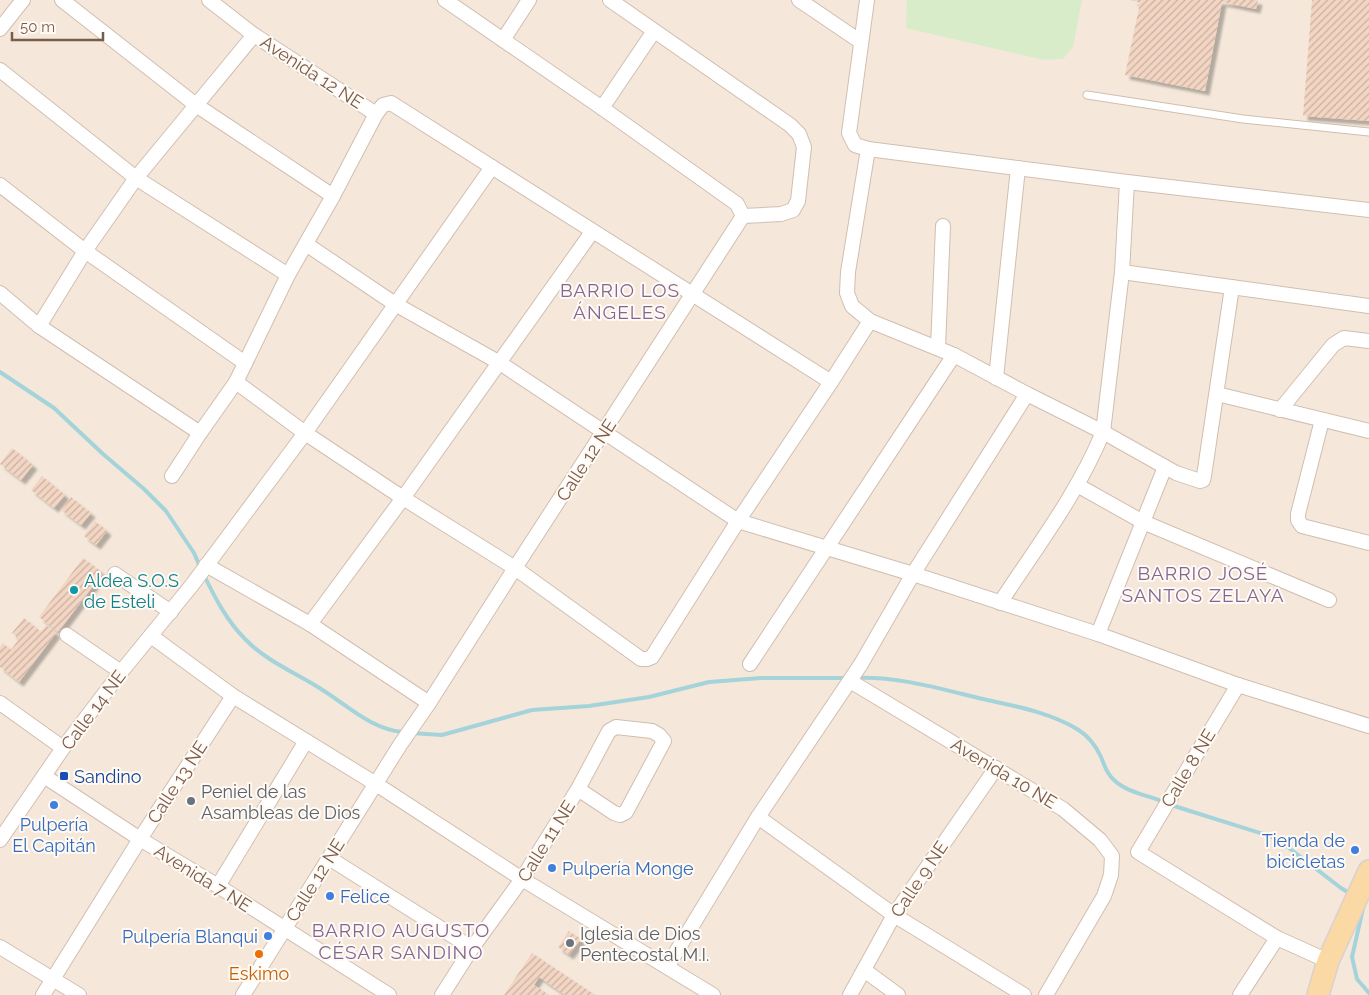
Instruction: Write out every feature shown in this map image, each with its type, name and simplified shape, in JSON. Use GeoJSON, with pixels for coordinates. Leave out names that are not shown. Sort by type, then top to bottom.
{"type":"FeatureCollection","features":[{"type":"Feature","properties":{"kind":"main road"},"geometry":{"type":"LineString","coordinates":[[1318,995],[1328,960],[1369,871]]}},
{"type":"Feature","properties":{"kind":"street"},"geometry":{"type":"LineString","coordinates":[[0,29],[23,0]]}},
{"type":"Feature","properties":{"kind":"street"},"geometry":{"type":"LineString","coordinates":[[62,0],[196,105],[333,196]]}},
{"type":"Feature","properties":{"kind":"street","name":"Avenida 12 NE"},"geometry":{"type":"LineString","coordinates":[[210,0],[254,35],[376,114],[383,105],[391,103],[492,167]]}},
{"type":"Feature","properties":{"kind":"street"},"geometry":{"type":"LineString","coordinates":[[444,0],[738,204],[743,216],[781,214],[793,210],[798,201],[804,148],[799,134],[790,125],[610,0]]}},
{"type":"Feature","properties":{"kind":"street"},"geometry":{"type":"LineString","coordinates":[[503,40],[529,0]]}},
{"type":"Feature","properties":{"kind":"street"},"geometry":{"type":"LineString","coordinates":[[799,0],[861,42]]}},
{"type":"Feature","properties":{"kind":"street"},"geometry":{"type":"LineString","coordinates":[[867,0],[849,133],[855,144],[868,149],[1369,210]]}},
{"type":"Feature","properties":{"kind":"street"},"geometry":{"type":"LineString","coordinates":[[602,108],[654,30]]}},
{"type":"Feature","properties":{"kind":"street"},"geometry":{"type":"LineString","coordinates":[[39,326],[85,251],[136,178],[254,35]]}},
{"type":"Feature","properties":{"kind":"street"},"geometry":{"type":"LineString","coordinates":[[0,70],[136,178],[288,275]]}},
{"type":"Feature","properties":{"kind":"street"},"geometry":{"type":"LineString","coordinates":[[172,476],[236,382],[288,275],[333,196],[376,114]]}},
{"type":"Feature","properties":{"kind":"street"},"geometry":{"type":"LineString","coordinates":[[868,149],[848,272],[847,294],[852,306],[870,321],[954,355],[1103,432],[1176,473],[1200,481],[1203,480],[1232,287]]}},
{"type":"Feature","properties":{"kind":"street"},"geometry":{"type":"LineString","coordinates":[[492,167],[692,296],[831,382]]}},
{"type":"Feature","properties":{"kind":"street","name":"Calle 14 NE"},"geometry":{"type":"LineString","coordinates":[[1,837],[63,748],[121,672],[192,585],[304,433],[492,167]]}},
{"type":"Feature","properties":{"kind":"street"},"geometry":{"type":"LineString","coordinates":[[996,378],[1018,168]]}},
{"type":"Feature","properties":{"kind":"street"},"geometry":{"type":"LineString","coordinates":[[1000,603],[1077,485],[1095,452],[1103,432],[1122,272],[1127,182]]}},
{"type":"Feature","properties":{"kind":"street"},"geometry":{"type":"LineString","coordinates":[[0,184],[85,251],[245,363]]}},
{"type":"Feature","properties":{"kind":"street","name":"Calle 12 NE"},"geometry":{"type":"LineString","coordinates":[[243,995],[400,745],[429,704],[514,568],[743,216]]}},
{"type":"Feature","properties":{"kind":"street"},"geometry":{"type":"LineString","coordinates":[[938,348],[943,226]]}},
{"type":"Feature","properties":{"kind":"street"},"geometry":{"type":"LineString","coordinates":[[310,624],[403,498],[592,232]]}},
{"type":"Feature","properties":{"kind":"street"},"geometry":{"type":"LineString","coordinates":[[306,244],[394,304],[500,362],[738,521],[913,574],[1098,634],[1238,685],[1368,722]]}},
{"type":"Feature","properties":{"kind":"street"},"geometry":{"type":"LineString","coordinates":[[1122,272],[1369,306]]}},
{"type":"Feature","properties":{"kind":"street"},"geometry":{"type":"LineString","coordinates":[[0,293],[39,326],[200,433]]}},
{"type":"Feature","properties":{"kind":"street"},"geometry":{"type":"LineString","coordinates":[[236,382],[304,433],[514,568],[641,659],[647,659],[652,657],[738,521],[870,321]]}},
{"type":"Feature","properties":{"kind":"street"},"geometry":{"type":"LineString","coordinates":[[1280,410],[1333,345],[1344,338],[1369,341]]}},
{"type":"Feature","properties":{"kind":"street"},"geometry":{"type":"LineString","coordinates":[[750,664],[954,355]]}},
{"type":"Feature","properties":{"kind":"street"},"geometry":{"type":"LineString","coordinates":[[667,967],[758,817],[861,664],[913,574],[1027,394]]}},
{"type":"Feature","properties":{"kind":"street"},"geometry":{"type":"LineString","coordinates":[[1217,394],[1369,432]]}},
{"type":"Feature","properties":{"kind":"street"},"geometry":{"type":"LineString","coordinates":[[1322,420],[1298,520],[1302,526],[1369,542]]}},
{"type":"Feature","properties":{"kind":"street"},"geometry":{"type":"LineString","coordinates":[[1098,634],[1165,467]]}},
{"type":"Feature","properties":{"kind":"street"},"geometry":{"type":"LineString","coordinates":[[1077,485],[1143,522],[1329,600]]}},
{"type":"Feature","properties":{"kind":"street"},"geometry":{"type":"LineString","coordinates":[[205,567],[310,624],[429,704]]}},
{"type":"Feature","properties":{"kind":"street"},"geometry":{"type":"LineString","coordinates":[[115,574],[171,612]]}},
{"type":"Feature","properties":{"kind":"street"},"geometry":{"type":"LineString","coordinates":[[67,635],[121,672]]}},
{"type":"Feature","properties":{"kind":"street"},"geometry":{"type":"LineString","coordinates":[[151,636],[233,696],[376,784],[522,879],[713,995]]}},
{"type":"Feature","properties":{"kind":"street","name":"Calle 8 NE"},"geometry":{"type":"LineString","coordinates":[[1238,685],[1138,852],[1277,938]]}},
{"type":"Feature","properties":{"kind":"street","name":"Avenida 10 NE"},"geometry":{"type":"LineString","coordinates":[[846,687],[996,768],[1064,809],[1100,840],[1112,856],[1111,876],[1104,896],[1046,995]]}},
{"type":"Feature","properties":{"kind":"street","name":"Calle 13 NE"},"geometry":{"type":"LineString","coordinates":[[43,995],[140,839],[233,696]]}},
{"type":"Feature","properties":{"kind":"street"},"geometry":{"type":"LineString","coordinates":[[0,703],[63,748]]}},
{"type":"Feature","properties":{"kind":"street","name":"Calle 11 NE"},"geometry":{"type":"LineString","coordinates":[[442,995],[472,948],[522,879],[578,789],[609,731],[616,728],[652,731],[664,741],[626,812],[620,815],[614,813],[578,789]]}},
{"type":"Feature","properties":{"kind":"street"},"geometry":{"type":"LineString","coordinates":[[218,886],[306,741]]}},
{"type":"Feature","properties":{"kind":"street","name":"Calle 9 NE"},"geometry":{"type":"LineString","coordinates":[[850,995],[894,915],[996,768]]}},
{"type":"Feature","properties":{"kind":"street","name":"Avenida 7 NE"},"geometry":{"type":"LineString","coordinates":[[44,776],[140,839],[218,886],[284,930],[389,995]]}},
{"type":"Feature","properties":{"kind":"street"},"geometry":{"type":"LineString","coordinates":[[758,817],[894,915],[1024,995]]}},
{"type":"Feature","properties":{"kind":"street"},"geometry":{"type":"LineString","coordinates":[[329,858],[472,948]]}},
{"type":"Feature","properties":{"kind":"street"},"geometry":{"type":"LineString","coordinates":[[1240,995],[1277,938],[1328,960]]}},
{"type":"Feature","properties":{"kind":"street"},"geometry":{"type":"LineString","coordinates":[[0,947],[80,995]]}},
{"type":"Feature","properties":{"kind":"street"},"geometry":{"type":"LineString","coordinates":[[864,970],[898,995]]}},
{"type":"Feature","properties":{"kind":"lane"},"geometry":{"type":"LineString","coordinates":[[1087,95],[1243,120],[1369,132]]}},
{"type":"Feature","properties":{"kind":"shaded area"},"geometry":{"type":"Polygon","coordinates":[[[0,0],[1369,0],[1369,995],[0,995],[0,0]]]}},
{"type":"Feature","properties":{"kind":"green space"},"geometry":{"type":"Polygon","coordinates":[[[907,0],[1082,0],[1073,47],[1063,59],[1044,60],[906,28],[907,0]]]}},
{"type":"Feature","properties":{"kind":"building"},"geometry":{"type":"Polygon","coordinates":[[[1131,0],[1258,0],[1256,9],[1222,2],[1205,91],[1125,75],[1140,3],[1131,0]]]}},
{"type":"Feature","properties":{"kind":"building"},"geometry":{"type":"Polygon","coordinates":[[[1312,0],[1369,0],[1369,121],[1303,116],[1312,0]]]}},
{"type":"Feature","properties":{"kind":"building"},"geometry":{"type":"Polygon","coordinates":[[[12,448],[33,465],[21,480],[0,464],[12,448]]]}},
{"type":"Feature","properties":{"kind":"building"},"geometry":{"type":"Polygon","coordinates":[[[42,476],[65,495],[54,508],[31,490],[42,476]]]}},
{"type":"Feature","properties":{"kind":"building"},"geometry":{"type":"Polygon","coordinates":[[[71,497],[91,513],[81,525],[61,510],[71,497]]]}},
{"type":"Feature","properties":{"kind":"building"},"geometry":{"type":"Polygon","coordinates":[[[95,521],[107,531],[96,545],[84,536],[95,521]]]}},
{"type":"Feature","properties":{"kind":"building","name":"Aldea S.O.S de Esteli"},"geometry":{"type":"Polygon","coordinates":[[[83,558],[103,573],[58,632],[39,617],[83,558]]]}},
{"type":"Feature","properties":{"kind":"building"},"geometry":{"type":"Polygon","coordinates":[[[24,618],[41,632],[46,625],[56,633],[19,682],[0,667],[0,647],[3,643],[11,650],[19,639],[12,633],[24,618]]]}},
{"type":"Feature","properties":{"kind":"building","name":"Iglesia de Dios Pentecostal M.I."},"geometry":{"type":"Polygon","coordinates":[[[569,931],[581,939],[569,955],[558,947],[569,931]]]}},
{"type":"Feature","properties":{"kind":"building"},"geometry":{"type":"Polygon","coordinates":[[[532,953],[595,995],[565,995],[539,977],[534,985],[549,995],[504,995],[532,953]]]}},
{"type":"Feature","properties":{"kind":"waterway"},"geometry":{"type":"LineString","coordinates":[[0,372],[54,408],[144,489],[166,511],[194,553],[201,569]]}},
{"type":"Feature","properties":{"kind":"waterway"},"geometry":{"type":"LineString","coordinates":[[204,575],[227,617],[253,647],[321,689],[360,716],[381,727],[404,732]]}},
{"type":"Feature","properties":{"kind":"waterway"},"geometry":{"type":"LineString","coordinates":[[411,733],[442,735],[532,710],[589,706],[649,697],[709,682],[761,678],[848,678]]}},
{"type":"Feature","properties":{"kind":"waterway"},"geometry":{"type":"LineString","coordinates":[[855,678],[887,679],[919,684],[1019,707],[1055,718],[1081,731],[1088,738],[1099,753],[1109,775],[1119,784],[1159,800]]}},
{"type":"Feature","properties":{"kind":"waterway"},"geometry":{"type":"LineString","coordinates":[[1171,805],[1276,838],[1351,894]]}},
{"type":"Feature","properties":{"kind":"waterway"},"geometry":{"type":"LineString","coordinates":[[1364,904],[1352,957],[1357,979],[1369,993]]}},
{"type":"Feature","properties":{"kind":"place","name":"Aldea S.O.S de Esteli"},"geometry":{"type":"Point","coordinates":[74,590]}},
{"type":"Feature","properties":{"kind":"place","name":"Sandino"},"geometry":{"type":"Point","coordinates":[64,776]}},
{"type":"Feature","properties":{"kind":"place","name":"Peniel de las Asambleas de Dios"},"geometry":{"type":"Point","coordinates":[191,801]}},
{"type":"Feature","properties":{"kind":"place","name":"Pulpería El Capitán"},"geometry":{"type":"Point","coordinates":[54,805]}},
{"type":"Feature","properties":{"kind":"place","name":"Tienda de bicicletas"},"geometry":{"type":"Point","coordinates":[1355,850]}},
{"type":"Feature","properties":{"kind":"place","name":"Pulpería Monge"},"geometry":{"type":"Point","coordinates":[552,868]}},
{"type":"Feature","properties":{"kind":"place","name":"Felice"},"geometry":{"type":"Point","coordinates":[330,896]}},
{"type":"Feature","properties":{"kind":"place","name":"Pulpería Blanqui"},"geometry":{"type":"Point","coordinates":[268,936]}},
{"type":"Feature","properties":{"kind":"place","name":"Iglesia de Dios Pentecostal M.I."},"geometry":{"type":"Point","coordinates":[570,943]}},
{"type":"Feature","properties":{"kind":"place","name":"Eskimo"},"geometry":{"type":"Point","coordinates":[259,954]}},
{"type":"Feature","properties":{"kind":"district","name":"BARRIO LOS ÁNGELES"},"geometry":{"type":"Point","coordinates":[620,301]}},
{"type":"Feature","properties":{"kind":"district","name":"BARRIO JOSÉ SANTOS ZELAYA"},"geometry":{"type":"Point","coordinates":[1203,584]}},
{"type":"Feature","properties":{"kind":"district","name":"BARRIO AUGUSTO CÉSAR SANDINO"},"geometry":{"type":"Point","coordinates":[401,941]}}]}
